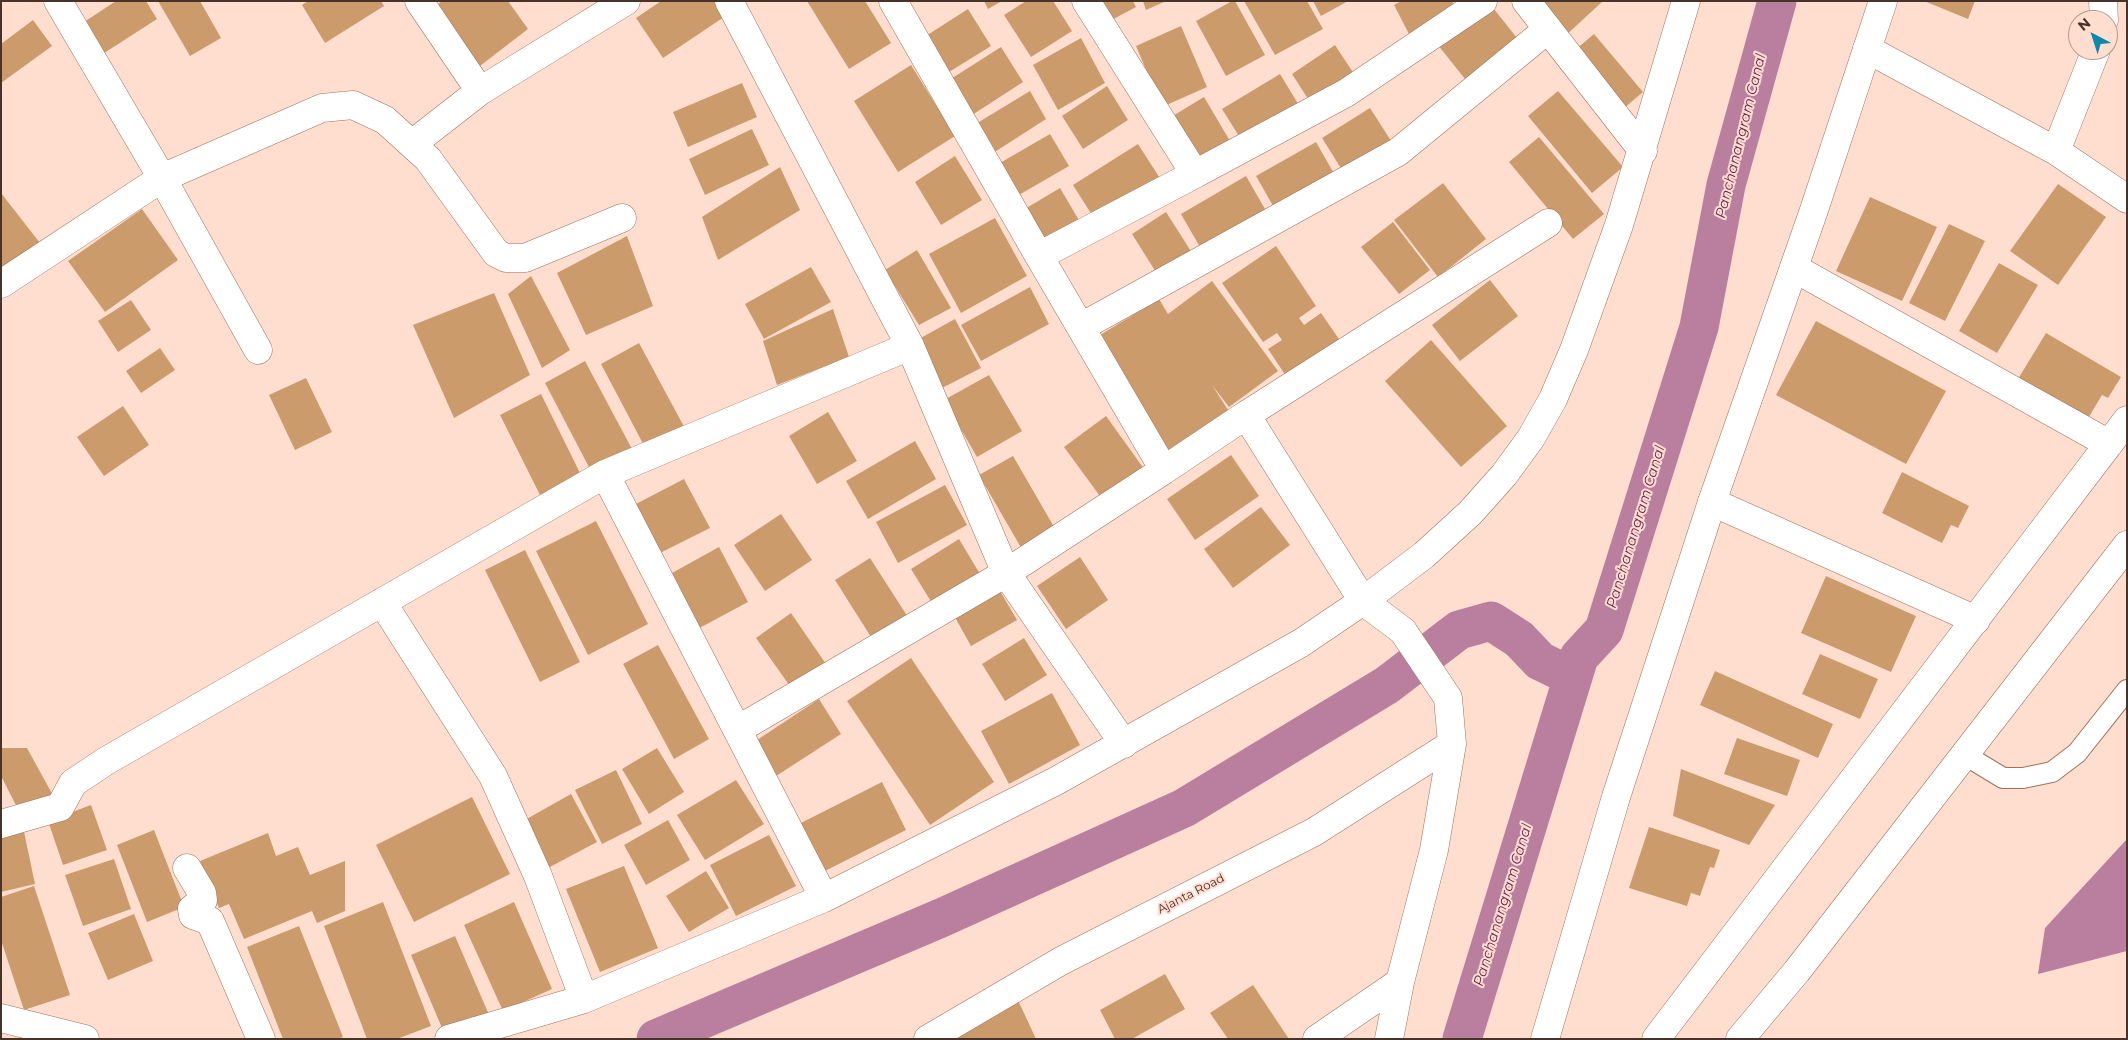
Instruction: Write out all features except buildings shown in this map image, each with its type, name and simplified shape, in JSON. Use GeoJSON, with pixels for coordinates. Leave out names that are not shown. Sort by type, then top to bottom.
{"type":"FeatureCollection","features":[{"type":"Feature","properties":{"kind":"street"},"geometry":{"type":"LineString","coordinates":[[58,1],[162,178],[258,350]]}},
{"type":"Feature","properties":{"kind":"street"},"geometry":{"type":"LineString","coordinates":[[419,1],[480,91]]}},
{"type":"Feature","properties":{"kind":"street"},"geometry":{"type":"LineString","coordinates":[[412,144],[480,91],[626,1]]}},
{"type":"Feature","properties":{"kind":"street"},"geometry":{"type":"LineString","coordinates":[[729,1],[910,346],[1006,573],[1124,744]]}},
{"type":"Feature","properties":{"kind":"street"},"geometry":{"type":"LineString","coordinates":[[893,1],[1164,470]]}},
{"type":"Feature","properties":{"kind":"street"},"geometry":{"type":"LineString","coordinates":[[1086,1],[1195,174]]}},
{"type":"Feature","properties":{"kind":"street"},"geometry":{"type":"LineString","coordinates":[[1039,256],[1346,93],[1483,1]]}},
{"type":"Feature","properties":{"kind":"street"},"geometry":{"type":"LineString","coordinates":[[1526,1],[1642,151]]}},
{"type":"Feature","properties":{"kind":"street"},"geometry":{"type":"LineString","coordinates":[[449,1039],[584,1000],[824,898],[1124,744],[1301,643],[1363,601],[1424,554],[1470,513],[1504,475],[1531,438],[1553,399],[1574,350],[1604,268],[1642,151],[1686,1]]}},
{"type":"Feature","properties":{"kind":"street"},"geometry":{"type":"LineString","coordinates":[[1545,1039],[1616,798],[1712,502],[1794,268],[1883,1]]}},
{"type":"Feature","properties":{"kind":"street"},"geometry":{"type":"LineString","coordinates":[[1081,327],[1398,152],[1548,29]]}},
{"type":"Feature","properties":{"kind":"street"},"geometry":{"type":"LineString","coordinates":[[1867,49],[2056,151],[2127,199]]}},
{"type":"Feature","properties":{"kind":"street"},"geometry":{"type":"LineString","coordinates":[[2056,151],[2092,60]]}},
{"type":"Feature","properties":{"kind":"street"},"geometry":{"type":"LineString","coordinates":[[1,284],[162,178],[322,108],[353,105],[386,120],[428,159],[496,253],[506,258],[525,258],[622,218]]}},
{"type":"Feature","properties":{"kind":"street"},"geometry":{"type":"LineString","coordinates":[[737,730],[1006,573],[1246,415],[1548,223]]}},
{"type":"Feature","properties":{"kind":"street"},"geometry":{"type":"LineString","coordinates":[[1794,268],[2109,444]]}},
{"type":"Feature","properties":{"kind":"street"},"geometry":{"type":"LineString","coordinates":[[1,824],[60,807],[73,783],[100,766],[605,474],[910,346]]}},
{"type":"Feature","properties":{"kind":"street"},"geometry":{"type":"LineString","coordinates":[[1246,415],[1363,601],[1403,631],[1448,698],[1452,744],[1434,850],[1400,982],[1389,1039]]}},
{"type":"Feature","properties":{"kind":"street"},"geometry":{"type":"LineString","coordinates":[[1656,1039],[2127,420]]}},
{"type":"Feature","properties":{"kind":"street"},"geometry":{"type":"LineString","coordinates":[[605,474],[824,898]]}},
{"type":"Feature","properties":{"kind":"street"},"geometry":{"type":"LineString","coordinates":[[1712,502],[1976,620]]}},
{"type":"Feature","properties":{"kind":"street"},"geometry":{"type":"LineString","coordinates":[[1740,1039],[1797,971],[2127,545]]}},
{"type":"Feature","properties":{"kind":"street"},"geometry":{"type":"LineString","coordinates":[[382,602],[493,776],[538,876],[584,1000]]}},
{"type":"Feature","properties":{"kind":"street","name":"Ajanta Road"},"geometry":{"type":"LineString","coordinates":[[928,1039],[1061,961],[1314,832],[1452,744]]}},
{"type":"Feature","properties":{"kind":"street"},"geometry":{"type":"LineString","coordinates":[[187,868],[202,893],[203,900],[192,909],[193,915],[210,921],[261,1039]]}},
{"type":"Feature","properties":{"kind":"street"},"geometry":{"type":"LineString","coordinates":[[1317,1039],[1400,982]]}},
{"type":"Feature","properties":{"kind":"street"},"geometry":{"type":"LineString","coordinates":[[1,1018],[85,1039]]}},
{"type":"Feature","properties":{"kind":"lane"},"geometry":{"type":"LineString","coordinates":[[1964,755],[2002,778],[2023,778],[2052,772],[2077,752],[2127,690]]}},
{"type":"Feature","properties":{"kind":"shaded area"},"geometry":{"type":"Polygon","coordinates":[[[2127,839],[2127,951],[2038,974],[2045,928],[2127,839]]]}},
{"type":"Feature","properties":{"kind":"waterway","name":"Panchanangram Canal"},"geometry":{"type":"LineString","coordinates":[[1462,1039],[1579,657],[1604,630],[1699,327],[1726,185],[1777,1]]}},
{"type":"Feature","properties":{"kind":"waterway"},"geometry":{"type":"LineString","coordinates":[[656,1039],[941,918],[1184,808],[1387,685],[1459,630],[1491,621],[1519,639],[1540,661],[1573,677]]}}]}
